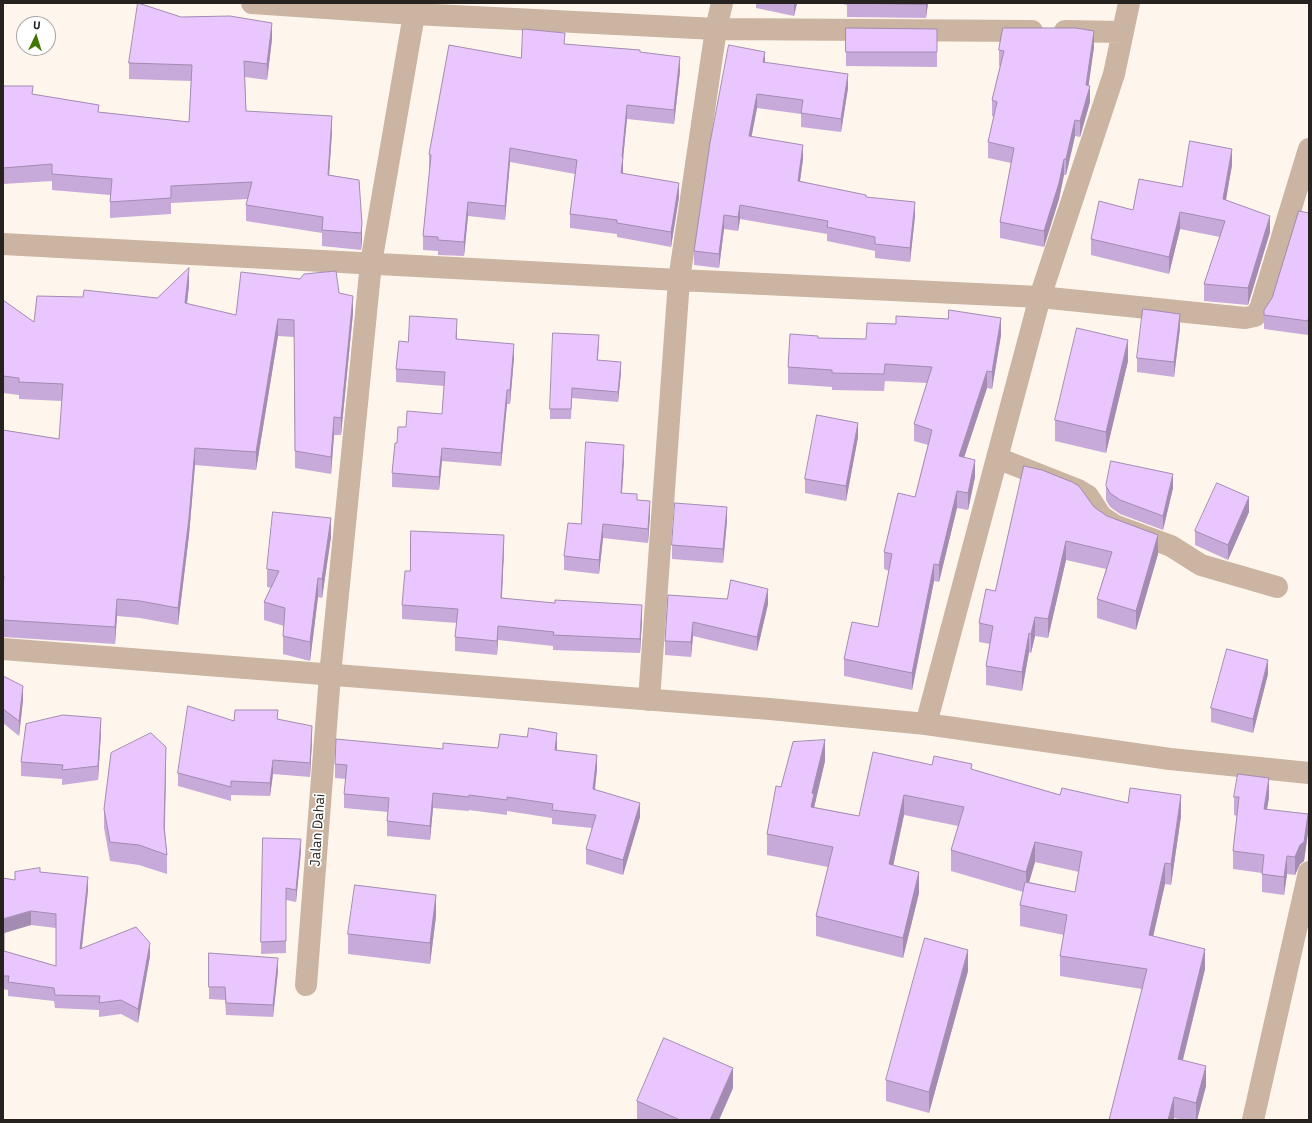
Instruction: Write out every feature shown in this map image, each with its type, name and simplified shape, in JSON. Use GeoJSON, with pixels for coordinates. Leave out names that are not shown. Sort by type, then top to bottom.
{"type":"FeatureCollection","features":[{"type":"Feature","properties":{"kind":"street"},"geometry":{"type":"LineString","coordinates":[[252,3],[415,8],[716,29],[1123,32]]}},
{"type":"Feature","properties":{"kind":"street"},"geometry":{"type":"LineString","coordinates":[[649,700],[679,280],[716,29],[722,3]]}},
{"type":"Feature","properties":{"kind":"street"},"geometry":{"type":"LineString","coordinates":[[926,724],[1040,297],[1114,74],[1129,3]]}},
{"type":"Feature","properties":{"kind":"street","name":"Jalan Dahai"},"geometry":{"type":"LineString","coordinates":[[306,985],[330,675],[371,263],[415,8]]}},
{"type":"Feature","properties":{"kind":"street"},"geometry":{"type":"LineString","coordinates":[[3,244],[679,280],[1040,297],[1244,318],[1255,316],[1260,309],[1309,149]]}},
{"type":"Feature","properties":{"kind":"street"},"geometry":{"type":"LineString","coordinates":[[997,458],[1078,490],[1088,496],[1101,516],[1114,525],[1171,546],[1201,565],[1277,587]]}},
{"type":"Feature","properties":{"kind":"street"},"geometry":{"type":"LineString","coordinates":[[3,649],[770,709],[926,724],[1170,759],[1309,773]]}},
{"type":"Feature","properties":{"kind":"street"},"geometry":{"type":"LineString","coordinates":[[1253,1120],[1309,872]]}},
{"type":"Feature","properties":{"kind":"building"},"geometry":{"type":"Polygon","coordinates":[[[138,3],[181,17],[230,16],[272,23],[267,64],[244,61],[246,111],[332,116],[328,175],[359,180],[362,224],[361,233],[322,230],[323,217],[246,205],[252,182],[171,186],[171,198],[110,202],[112,179],[52,174],[52,164],[3,168],[3,86],[33,86],[32,94],[99,105],[98,112],[189,122],[192,65],[129,63],[138,3]]]}},
{"type":"Feature","properties":{"kind":"building"},"geometry":{"type":"Polygon","coordinates":[[[847,3],[926,3],[926,4],[847,3]]]}},
{"type":"Feature","properties":{"kind":"building"},"geometry":{"type":"Polygon","coordinates":[[[846,28],[937,29],[937,52],[846,52],[846,28]]]}},
{"type":"Feature","properties":{"kind":"building"},"geometry":{"type":"Polygon","coordinates":[[[1003,28],[1076,28],[1094,31],[1086,85],[1090,86],[1080,121],[1075,120],[1066,159],[1064,159],[1059,183],[1044,231],[1000,222],[1014,148],[988,142],[997,102],[992,100],[1004,51],[999,50],[1003,28]]]}},
{"type":"Feature","properties":{"kind":"building"},"geometry":{"type":"Polygon","coordinates":[[[523,29],[565,33],[564,44],[640,50],[640,52],[680,57],[674,110],[627,105],[621,173],[679,183],[671,232],[617,223],[617,220],[570,214],[577,160],[510,148],[505,206],[468,202],[464,242],[438,240],[438,237],[423,236],[431,155],[429,154],[449,45],[521,58],[523,29]]]}},
{"type":"Feature","properties":{"kind":"building"},"geometry":{"type":"Polygon","coordinates":[[[729,45],[765,52],[763,62],[848,74],[841,119],[801,113],[803,100],[757,94],[749,136],[803,145],[798,181],[866,195],[866,197],[915,202],[910,248],[875,244],[875,237],[827,227],[828,221],[740,205],[738,217],[724,215],[719,254],[694,251],[710,143],[729,45]]]}},
{"type":"Feature","properties":{"kind":"building"},"geometry":{"type":"Polygon","coordinates":[[[1190,141],[1232,149],[1223,199],[1270,216],[1248,288],[1204,284],[1225,221],[1180,212],[1169,257],[1091,239],[1099,201],[1133,210],[1139,179],[1182,187],[1190,141]]]}},
{"type":"Feature","properties":{"kind":"building"},"geometry":{"type":"Polygon","coordinates":[[[1299,211],[1309,213],[1308,321],[1264,315],[1264,310],[1272,298],[1299,211]]]}},
{"type":"Feature","properties":{"kind":"building"},"geometry":{"type":"Polygon","coordinates":[[[189,268],[185,303],[236,315],[241,272],[300,279],[304,274],[336,271],[339,293],[353,296],[341,418],[334,417],[331,457],[295,451],[294,320],[278,319],[256,452],[195,448],[189,518],[178,608],[140,601],[117,599],[115,627],[3,620],[3,430],[59,439],[63,384],[19,382],[19,378],[3,376],[3,300],[34,322],[37,296],[83,297],[84,290],[157,298],[189,268]]]}},
{"type":"Feature","properties":{"kind":"building"},"geometry":{"type":"Polygon","coordinates":[[[1143,309],[1180,314],[1174,362],[1137,358],[1143,309]]]}},
{"type":"Feature","properties":{"kind":"building"},"geometry":{"type":"Polygon","coordinates":[[[949,310],[1001,318],[992,372],[987,371],[959,456],[975,460],[968,493],[957,491],[939,565],[934,564],[912,673],[844,659],[852,622],[878,627],[892,554],[884,552],[898,493],[915,497],[932,430],[914,424],[932,367],[885,364],[884,374],[832,373],[832,370],[788,367],[790,334],[818,336],[818,338],[866,339],[867,323],[896,324],[896,316],[948,319],[949,310]]]}},
{"type":"Feature","properties":{"kind":"building"},"geometry":{"type":"Polygon","coordinates":[[[410,316],[457,319],[456,339],[514,344],[510,390],[507,390],[501,453],[442,448],[439,477],[392,473],[398,427],[406,427],[407,411],[442,414],[445,372],[396,369],[399,341],[408,342],[410,316]]]}},
{"type":"Feature","properties":{"kind":"building"},"geometry":{"type":"Polygon","coordinates":[[[1077,328],[1128,340],[1106,432],[1055,420],[1077,328]]]}},
{"type":"Feature","properties":{"kind":"building"},"geometry":{"type":"Polygon","coordinates":[[[553,333],[599,335],[597,360],[621,362],[618,392],[572,388],[571,409],[550,409],[553,333]]]}},
{"type":"Feature","properties":{"kind":"building"},"geometry":{"type":"Polygon","coordinates":[[[817,415],[858,423],[846,486],[805,479],[817,415]]]}},
{"type":"Feature","properties":{"kind":"building"},"geometry":{"type":"Polygon","coordinates":[[[586,442],[624,445],[621,493],[637,494],[637,500],[650,501],[648,529],[603,524],[599,560],[564,556],[568,523],[581,524],[586,442]]]}},
{"type":"Feature","properties":{"kind":"building"},"geometry":{"type":"Polygon","coordinates":[[[1111,461],[1173,474],[1163,516],[1120,500],[1110,493],[1106,486],[1111,461]]]}},
{"type":"Feature","properties":{"kind":"building"},"geometry":{"type":"Polygon","coordinates":[[[1024,466],[1042,470],[1072,482],[1079,486],[1094,507],[1107,516],[1158,535],[1136,611],[1097,599],[1112,552],[1066,541],[1048,619],[1035,617],[1031,634],[1029,633],[1022,672],[986,666],[993,626],[979,623],[986,589],[995,591],[1024,466]]]}},
{"type":"Feature","properties":{"kind":"building"},"geometry":{"type":"Polygon","coordinates":[[[1217,483],[1249,497],[1228,545],[1195,531],[1217,483]]]}},
{"type":"Feature","properties":{"kind":"building"},"geometry":{"type":"Polygon","coordinates":[[[675,503],[727,507],[723,549],[672,545],[675,503]]]}},
{"type":"Feature","properties":{"kind":"building"},"geometry":{"type":"Polygon","coordinates":[[[273,512],[331,518],[322,579],[318,578],[310,642],[283,636],[285,608],[264,602],[279,571],[267,569],[273,512]]]}},
{"type":"Feature","properties":{"kind":"building"},"geometry":{"type":"Polygon","coordinates":[[[411,531],[504,535],[501,598],[555,603],[555,600],[642,605],[640,639],[553,635],[554,632],[498,626],[497,641],[455,637],[458,609],[402,605],[405,571],[410,571],[411,531]]]}},
{"type":"Feature","properties":{"kind":"building"},"geometry":{"type":"Polygon","coordinates":[[[731,580],[768,589],[757,637],[693,622],[691,642],[665,641],[668,595],[727,599],[731,580]]]}},
{"type":"Feature","properties":{"kind":"building"},"geometry":{"type":"Polygon","coordinates":[[[1227,649],[1268,660],[1253,719],[1211,708],[1227,649]]]}},
{"type":"Feature","properties":{"kind":"building"},"geometry":{"type":"Polygon","coordinates":[[[3,676],[23,686],[19,721],[3,709],[3,676]]]}},
{"type":"Feature","properties":{"kind":"building"},"geometry":{"type":"Polygon","coordinates":[[[188,706],[234,721],[235,710],[278,710],[277,719],[312,726],[310,763],[273,760],[270,783],[231,781],[231,787],[178,773],[188,706]]]}},
{"type":"Feature","properties":{"kind":"building"},"geometry":{"type":"Polygon","coordinates":[[[63,715],[101,718],[98,766],[62,770],[63,765],[21,762],[26,724],[63,715]]]}},
{"type":"Feature","properties":{"kind":"building"},"geometry":{"type":"Polygon","coordinates":[[[529,728],[557,733],[555,750],[597,755],[593,789],[640,803],[623,860],[586,849],[596,815],[552,810],[553,804],[507,797],[507,800],[469,795],[469,797],[433,793],[430,826],[387,821],[389,798],[344,794],[347,765],[335,764],[336,739],[443,749],[443,743],[498,748],[500,734],[527,737],[529,728]]]}},
{"type":"Feature","properties":{"kind":"building"},"geometry":{"type":"Polygon","coordinates":[[[151,733],[166,747],[164,827],[167,855],[139,845],[110,842],[104,809],[111,753],[151,733]]]}},
{"type":"Feature","properties":{"kind":"building"},"geometry":{"type":"Polygon","coordinates":[[[825,740],[812,793],[814,794],[811,807],[859,816],[873,752],[932,765],[934,756],[972,764],[971,769],[1060,795],[1062,788],[1128,803],[1130,788],[1181,795],[1171,864],[1165,863],[1149,935],[1205,949],[1178,1059],[1206,1066],[1196,1103],[1174,1097],[1168,1120],[1109,1120],[1147,969],[1060,956],[1067,915],[1020,905],[1025,882],[1075,892],[1082,852],[1035,842],[1026,872],[951,850],[964,807],[904,795],[889,864],[919,872],[903,938],[816,916],[833,847],[767,834],[776,786],[781,787],[793,742],[825,740]]]}},
{"type":"Feature","properties":{"kind":"building"},"geometry":{"type":"Polygon","coordinates":[[[1238,774],[1269,778],[1264,809],[1308,814],[1304,842],[1300,845],[1295,857],[1287,856],[1284,877],[1262,874],[1264,855],[1233,851],[1239,797],[1234,797],[1238,774]]]}},
{"type":"Feature","properties":{"kind":"building"},"geometry":{"type":"Polygon","coordinates":[[[263,838],[301,839],[296,890],[286,888],[286,941],[261,942],[263,838]]]}},
{"type":"Feature","properties":{"kind":"building"},"geometry":{"type":"Polygon","coordinates":[[[40,868],[40,872],[88,877],[80,949],[136,927],[150,943],[138,1009],[121,1000],[99,1003],[100,996],[55,995],[54,988],[8,982],[9,976],[3,976],[3,878],[15,880],[15,872],[40,868]],[[31,911],[4,919],[4,951],[56,966],[56,914],[31,911]]]}},
{"type":"Feature","properties":{"kind":"building"},"geometry":{"type":"Polygon","coordinates":[[[355,885],[436,895],[430,943],[348,934],[355,885]]]}},
{"type":"Feature","properties":{"kind":"building"},"geometry":{"type":"Polygon","coordinates":[[[925,938],[968,950],[929,1092],[886,1080],[925,938]]]}},
{"type":"Feature","properties":{"kind":"building"},"geometry":{"type":"Polygon","coordinates":[[[209,953],[278,958],[273,1005],[226,1003],[225,987],[209,987],[209,953]]]}},
{"type":"Feature","properties":{"kind":"building"},"geometry":{"type":"Polygon","coordinates":[[[664,1038],[733,1068],[710,1120],[680,1120],[637,1101],[664,1038]]]}}]}
